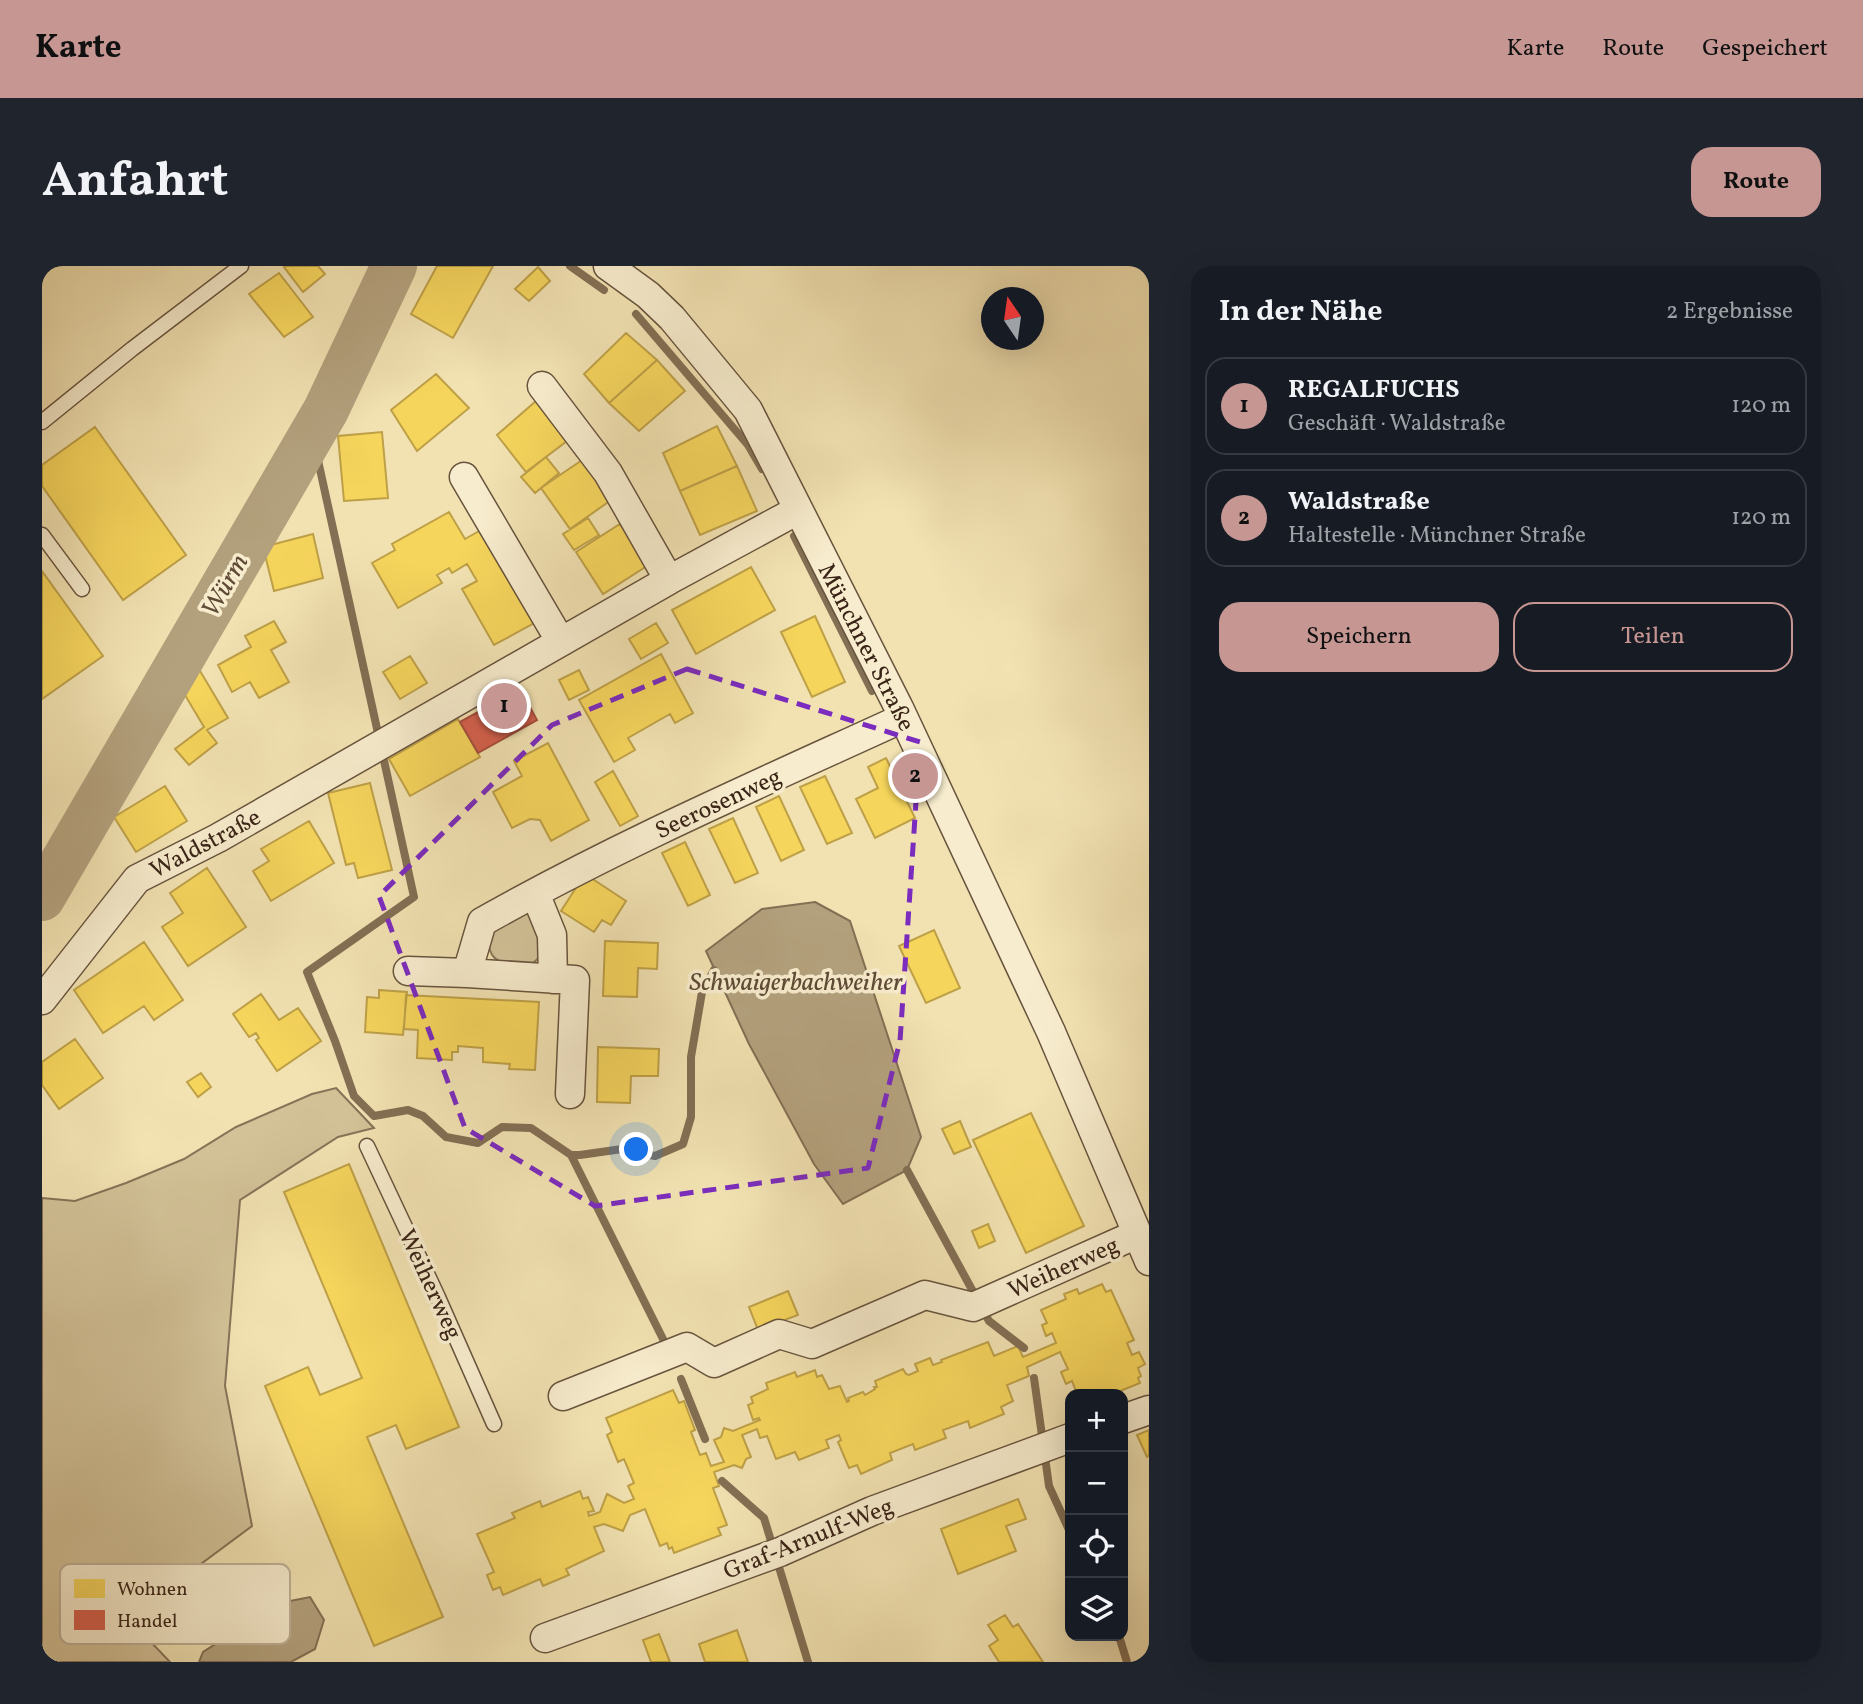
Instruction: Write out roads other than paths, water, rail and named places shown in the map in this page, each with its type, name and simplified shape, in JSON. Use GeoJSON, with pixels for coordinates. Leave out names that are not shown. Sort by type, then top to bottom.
{"type":"FeatureCollection","features":[{"type":"Feature","properties":{"kind":"street","name":"Münchner Straße"},"geometry":{"type":"LineString","coordinates":[[608,266],[648,295],[671,318],[748,410],[903,718],[1051,1032],[1149,1261]]}},
{"type":"Feature","properties":{"kind":"street"},"geometry":{"type":"LineString","coordinates":[[542,386],[608,473],[669,580]]}},
{"type":"Feature","properties":{"kind":"street"},"geometry":{"type":"LineString","coordinates":[[464,477],[562,642]]}},
{"type":"Feature","properties":{"kind":"street","name":"Waldstraße"},"geometry":{"type":"LineString","coordinates":[[42,1000],[137,879],[218,838],[669,580],[798,510]]}},
{"type":"Feature","properties":{"kind":"street","name":"Seerosenweg"},"geometry":{"type":"LineString","coordinates":[[467,973],[482,922],[535,892],[682,819],[903,718]]}},
{"type":"Feature","properties":{"kind":"street"},"geometry":{"type":"LineString","coordinates":[[535,892],[552,935],[553,979]]}},
{"type":"Feature","properties":{"kind":"street"},"geometry":{"type":"LineString","coordinates":[[408,971],[575,980],[570,1094]]}},
{"type":"Feature","properties":{"kind":"street","name":"Weiherweg"},"geometry":{"type":"LineString","coordinates":[[564,1396],[687,1347],[714,1363],[779,1334],[812,1344],[925,1295],[981,1304],[1137,1234]]}},
{"type":"Feature","properties":{"kind":"street"},"geometry":{"type":"LineString","coordinates":[[1128,1417],[1149,1410]]}},
{"type":"Feature","properties":{"kind":"street","name":"Graf-Arnulf-Weg"},"geometry":{"type":"LineString","coordinates":[[545,1638],[773,1555],[872,1511],[1053,1445]]}},
{"type":"Feature","properties":{"kind":"lane"},"geometry":{"type":"LineString","coordinates":[[42,422],[132,349],[242,266]]}},
{"type":"Feature","properties":{"kind":"lane"},"geometry":{"type":"LineString","coordinates":[[42,535],[82,589]]}},
{"type":"Feature","properties":{"kind":"lane","name":"Weiherweg"},"geometry":{"type":"LineString","coordinates":[[367,1146],[494,1423]]}},
{"type":"Feature","properties":{"kind":"water","name":"Schwaigerbachweiher"},"geometry":{"type":"Polygon","coordinates":[[[815,902],[850,921],[921,1137],[907,1170],[843,1204],[814,1164],[749,1044],[706,951],[762,909],[815,902]]]}},
{"type":"Feature","properties":{"kind":"water"},"geometry":{"type":"Polygon","coordinates":[[[310,1597],[324,1620],[315,1649],[291,1662],[199,1662],[203,1652],[216,1644],[290,1644],[290,1601],[310,1597]]]}},
{"type":"Feature","properties":{"kind":"waterway","name":"Würm"},"geometry":{"type":"LineString","coordinates":[[42,898],[326,410],[394,266]]}},
{"type":"Feature","properties":{"kind":"waterway"},"geometry":{"type":"LineString","coordinates":[[570,266],[604,290]]}},
{"type":"Feature","properties":{"kind":"waterway"},"geometry":{"type":"LineString","coordinates":[[636,314],[748,445],[762,469]]}},
{"type":"Feature","properties":{"kind":"waterway"},"geometry":{"type":"LineString","coordinates":[[312,433],[414,897],[307,972],[354,1096],[374,1116],[408,1110],[423,1116],[446,1137],[478,1143],[502,1127],[531,1128],[571,1155],[667,1347]]}},
{"type":"Feature","properties":{"kind":"waterway"},"geometry":{"type":"LineString","coordinates":[[794,536],[872,691]]}},
{"type":"Feature","properties":{"kind":"waterway"},"geometry":{"type":"LineString","coordinates":[[571,1155],[622,1149],[655,1156],[683,1144],[691,1117],[691,1057],[702,992],[714,970]]}},
{"type":"Feature","properties":{"kind":"waterway"},"geometry":{"type":"LineString","coordinates":[[907,1170],[989,1321],[1024,1348]]}},
{"type":"Feature","properties":{"kind":"waterway"},"geometry":{"type":"LineString","coordinates":[[1034,1378],[1049,1486],[1065,1521]]}},
{"type":"Feature","properties":{"kind":"waterway"},"geometry":{"type":"LineString","coordinates":[[681,1379],[705,1439]]}},
{"type":"Feature","properties":{"kind":"waterway"},"geometry":{"type":"LineString","coordinates":[[722,1481],[764,1518],[808,1662]]}},
{"type":"Feature","properties":{"kind":"waterway"},"geometry":{"type":"LineString","coordinates":[[1121,1641],[1127,1662]]}},
{"type":"Feature","properties":{"kind":"place","name":"REGALFUCHS"},"geometry":{"type":"Point","coordinates":[504,706]}},
{"type":"Feature","properties":{"kind":"place","name":"Waldstraße"},"geometry":{"type":"Point","coordinates":[915,776]}}]}
